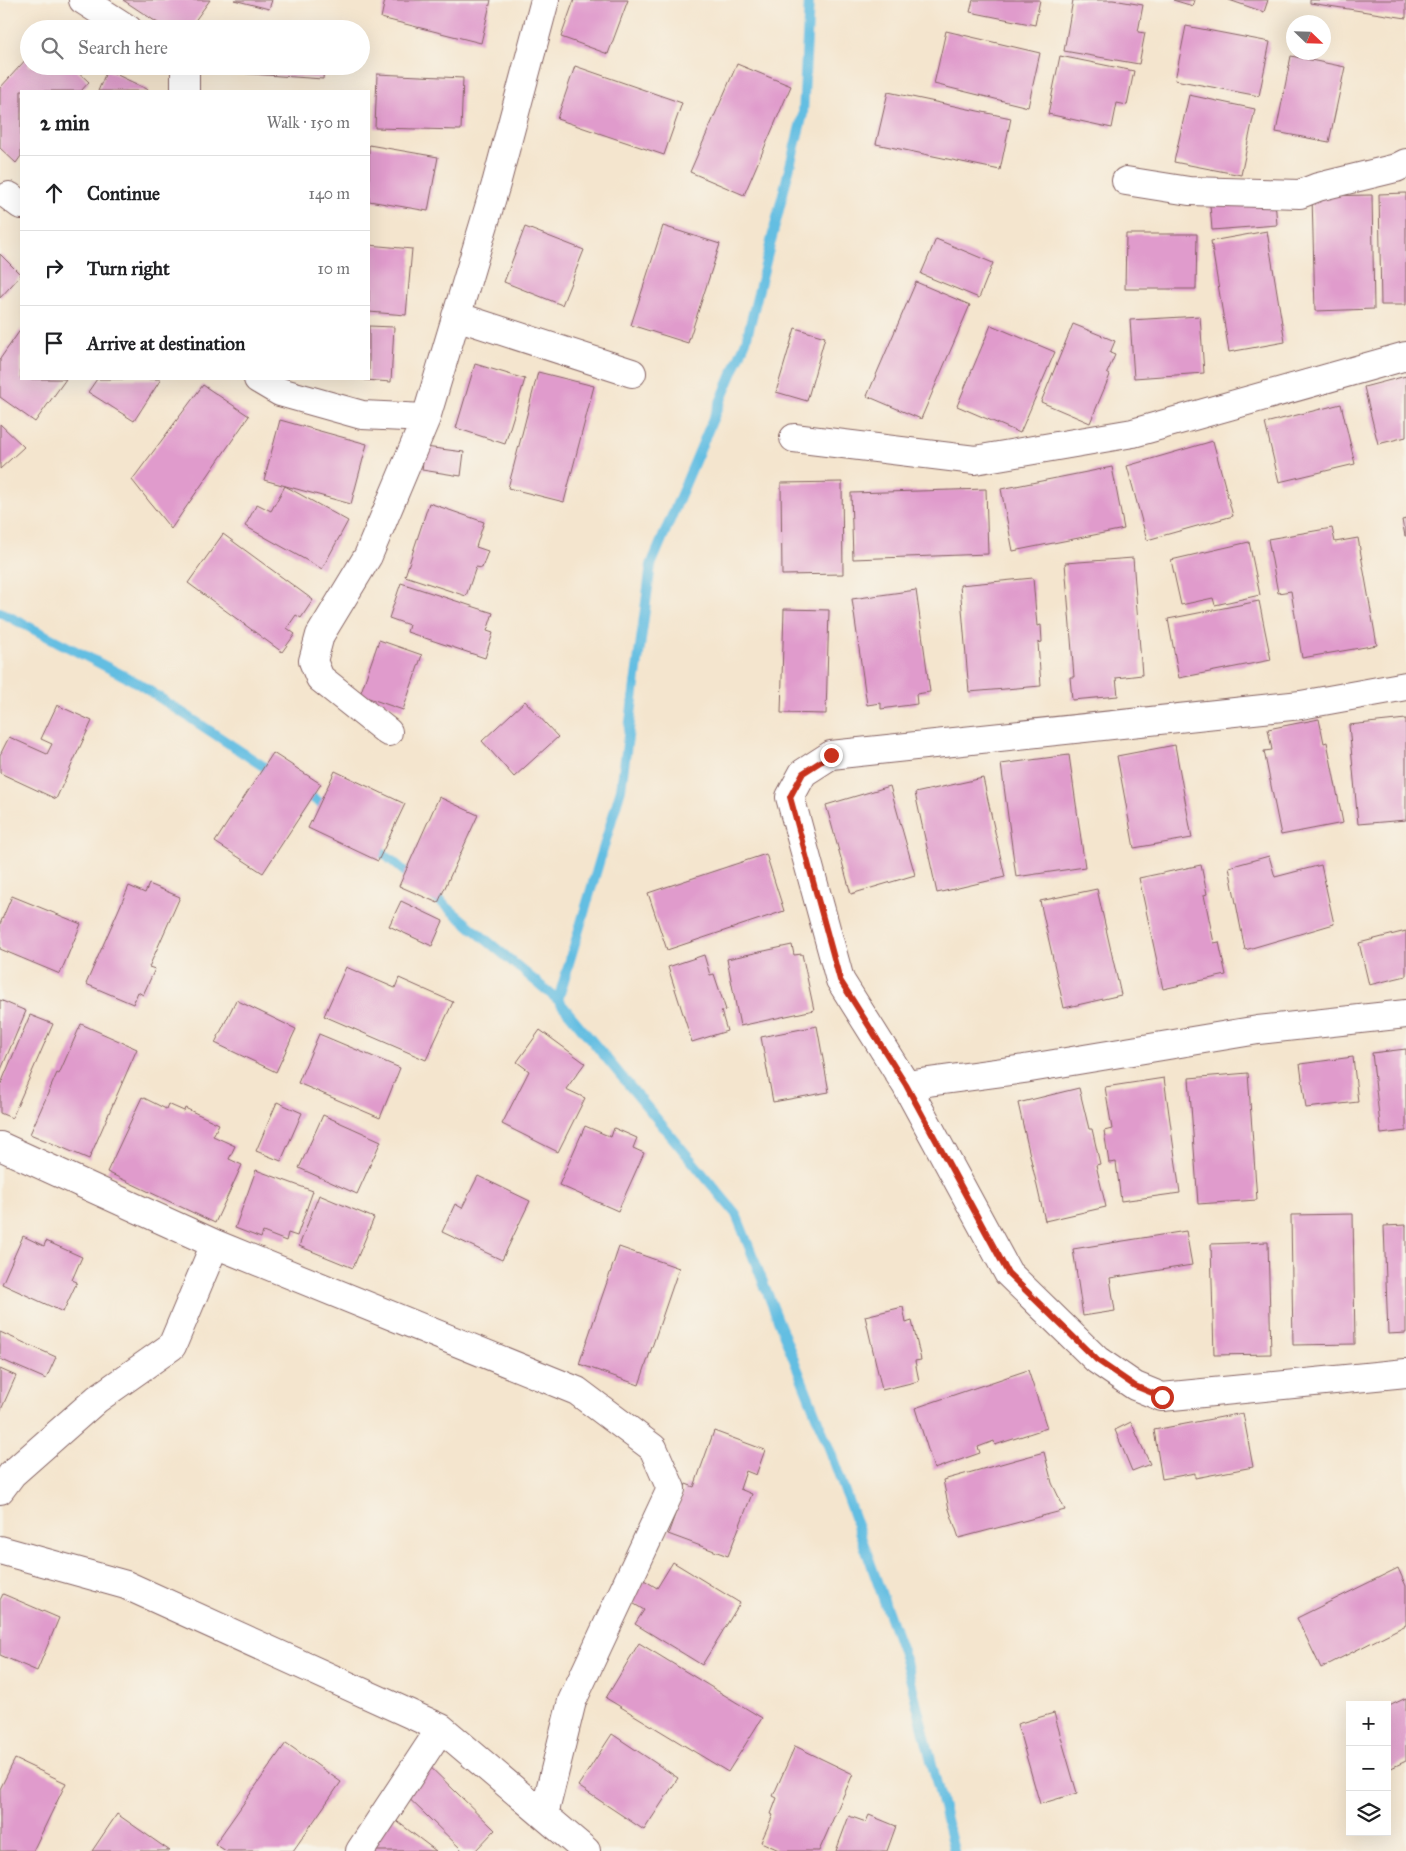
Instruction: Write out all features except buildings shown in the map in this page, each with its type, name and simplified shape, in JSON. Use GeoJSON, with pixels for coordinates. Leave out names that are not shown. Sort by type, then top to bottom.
{"type":"FeatureCollection","features":[{"type":"Feature","properties":{"kind":"street"},"geometry":{"type":"LineString","coordinates":[[83,0],[114,20]]}},
{"type":"Feature","properties":{"kind":"street"},"geometry":{"type":"LineString","coordinates":[[388,732],[320,678],[313,660],[320,635],[368,556],[426,418],[496,184],[545,0]]}},
{"type":"Feature","properties":{"kind":"street"},"geometry":{"type":"LineString","coordinates":[[185,75],[185,90]]}},
{"type":"Feature","properties":{"kind":"street"},"geometry":{"type":"LineString","coordinates":[[1126,180],[1188,191],[1300,194],[1318,187],[1396,168],[1406,163]]}},
{"type":"Feature","properties":{"kind":"street"},"geometry":{"type":"LineString","coordinates":[[456,316],[632,373]]}},
{"type":"Feature","properties":{"kind":"street"},"geometry":{"type":"LineString","coordinates":[[794,438],[975,460],[1133,433],[1406,356]]}},
{"type":"Feature","properties":{"kind":"street"},"geometry":{"type":"LineString","coordinates":[[260,380],[280,392],[362,415],[426,418]]}},
{"type":"Feature","properties":{"kind":"street"},"geometry":{"type":"LineString","coordinates":[[1406,686],[1301,705],[831,755],[803,773],[790,797],[840,980],[906,1085],[1008,1273],[1097,1360],[1135,1386],[1162,1397],[1406,1373]]}},
{"type":"Feature","properties":{"kind":"street"},"geometry":{"type":"LineString","coordinates":[[906,1085],[1024,1070],[1258,1030],[1406,1014]]}},
{"type":"Feature","properties":{"kind":"street"},"geometry":{"type":"LineString","coordinates":[[0,1146],[215,1244],[577,1391],[653,1448],[671,1489],[572,1701],[544,1815]]}},
{"type":"Feature","properties":{"kind":"street"},"geometry":{"type":"LineString","coordinates":[[0,1490],[12,1474],[97,1399],[172,1346],[215,1244]]}},
{"type":"Feature","properties":{"kind":"street"},"geometry":{"type":"LineString","coordinates":[[0,1550],[126,1585],[441,1728],[586,1851]]}},
{"type":"Feature","properties":{"kind":"street"},"geometry":{"type":"LineString","coordinates":[[360,1851],[441,1728]]}},
{"type":"Feature","properties":{"kind":"waterway"},"geometry":{"type":"LineString","coordinates":[[558,1000],[621,789],[651,565],[746,341],[803,114],[809,0]]}},
{"type":"Feature","properties":{"kind":"waterway"},"geometry":{"type":"LineString","coordinates":[[0,612],[136,682],[275,774]]}},
{"type":"Feature","properties":{"kind":"waterway"},"geometry":{"type":"LineString","coordinates":[[302,791],[331,810]]}},
{"type":"Feature","properties":{"kind":"waterway"},"geometry":{"type":"LineString","coordinates":[[371,843],[416,881]]}},
{"type":"Feature","properties":{"kind":"waterway"},"geometry":{"type":"LineString","coordinates":[[429,892],[558,1000],[736,1214],[831,1453],[906,1662],[954,1851]]}},
{"type":"Feature","properties":{"kind":"route"},"geometry":{"type":"LineString","coordinates":[[831,755],[803,773],[790,797],[840,980],[906,1085],[1008,1273],[1097,1360],[1135,1386],[1162,1397]]}}]}
